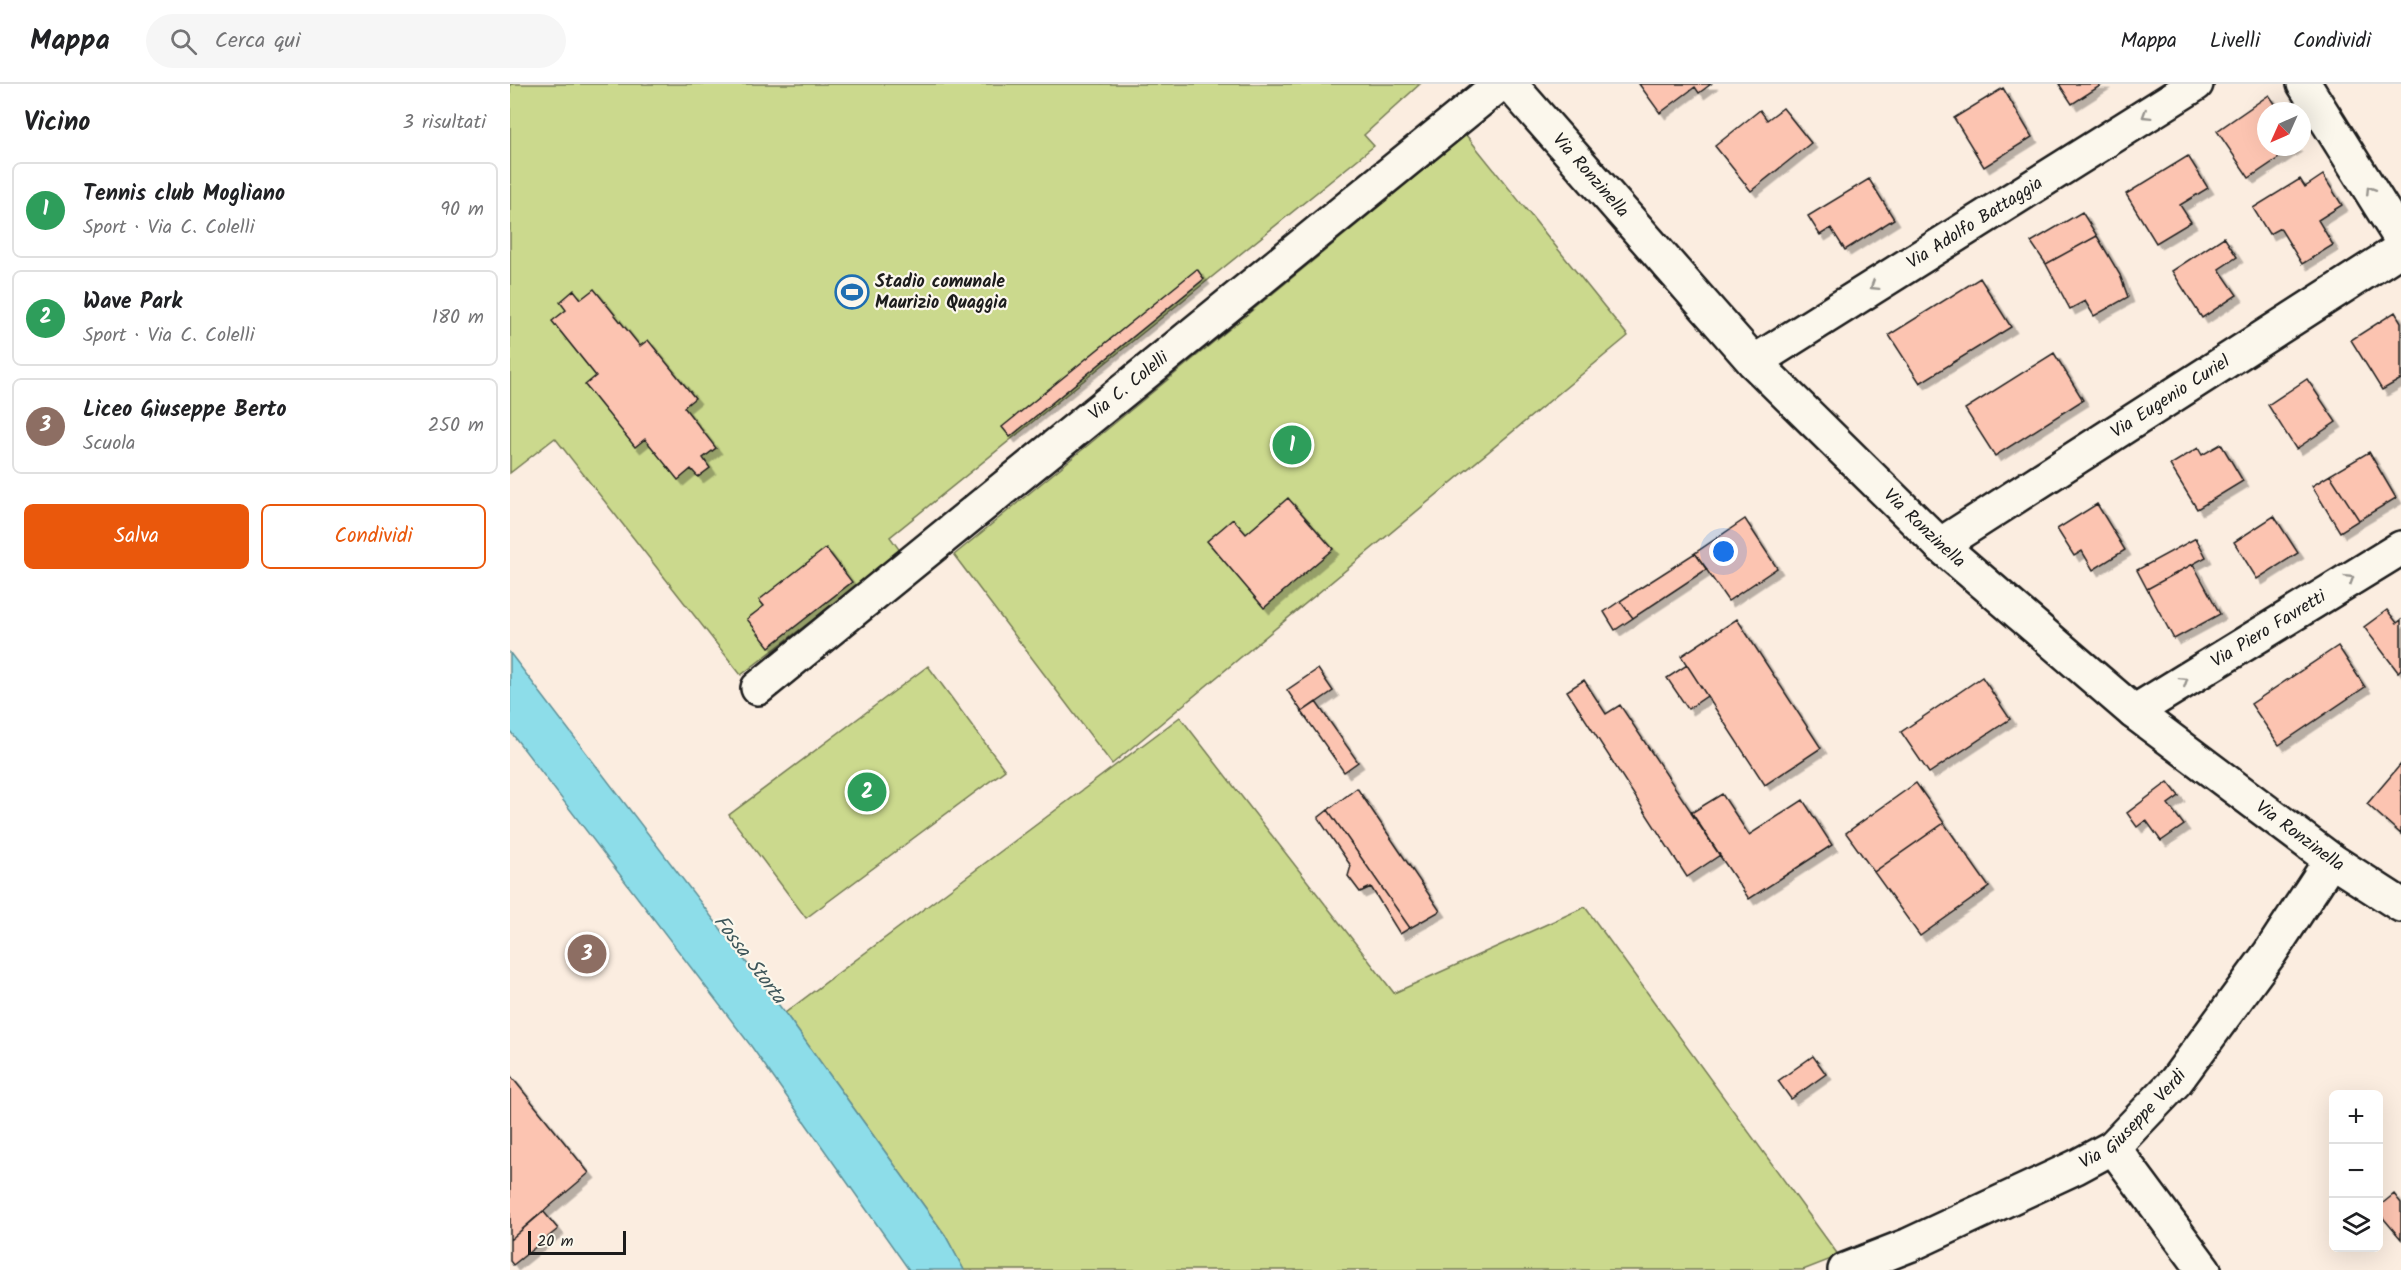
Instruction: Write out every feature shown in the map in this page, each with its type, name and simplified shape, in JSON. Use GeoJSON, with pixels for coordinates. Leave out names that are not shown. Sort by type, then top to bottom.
{"type":"FeatureCollection","features":[{"type":"Feature","properties":{"kind":"street","name":"Via C. Colelli"},"geometry":{"type":"LineString","coordinates":[[758,688],[1500,84]]}},
{"type":"Feature","properties":{"kind":"street","name":"Via Ronzinella"},"geometry":{"type":"LineString","coordinates":[[1510,84],[1754,362],[1940,545],[2134,712],[2331,860],[2401,905]]}},
{"type":"Feature","properties":{"kind":"street","name":"Via Adolfo Battaggia"},"geometry":{"type":"LineString","coordinates":[[1754,362],[2196,84]]}},
{"type":"Feature","properties":{"kind":"street"},"geometry":{"type":"LineString","coordinates":[[2304,84],[2401,239]]}},
{"type":"Feature","properties":{"kind":"street","name":"Via Eugenio Curiel"},"geometry":{"type":"LineString","coordinates":[[1940,545],[2401,249]]}},
{"type":"Feature","properties":{"kind":"street","name":"Via Piero Favretti"},"geometry":{"type":"LineString","coordinates":[[2134,712],[2401,548]]}},
{"type":"Feature","properties":{"kind":"street","name":"Via Giuseppe Verdi"},"geometry":{"type":"LineString","coordinates":[[1845,1270],[1909,1245],[2076,1167],[2113,1147],[2176,1081],[2270,953],[2331,860]]}},
{"type":"Feature","properties":{"kind":"street"},"geometry":{"type":"LineString","coordinates":[[2113,1147],[2204,1270]]}},
{"type":"Feature","properties":{"kind":"green space","name":"Stadio comunale Maurizio Quaggia"},"geometry":{"type":"Polygon","coordinates":[[[510,84],[1420,84],[1364,135],[1374,146],[890,537],[901,552],[741,675],[555,438],[510,473],[510,84]]]}},
{"type":"Feature","properties":{"kind":"green space"},"geometry":{"type":"Polygon","coordinates":[[[1466,135],[1628,336],[1112,764],[954,555],[1466,135]]]}},
{"type":"Feature","properties":{"kind":"green space"},"geometry":{"type":"Polygon","coordinates":[[[928,666],[1005,770],[806,918],[729,815],[928,666]]]}},
{"type":"Feature","properties":{"kind":"green space"},"geometry":{"type":"Polygon","coordinates":[[[1180,717],[1394,993],[1585,907],[1839,1256],[1803,1270],[964,1270],[945,1235],[785,1013],[1180,717]]]}},
{"type":"Feature","properties":{"kind":"water"},"geometry":{"type":"Polygon","coordinates":[[[510,653],[788,1017],[945,1235],[964,1270],[909,1270],[751,1046],[510,731],[510,653]]]}},
{"type":"Feature","properties":{"kind":"building"},"geometry":{"type":"Polygon","coordinates":[[[1639,84],[1711,84],[1699,93],[1695,87],[1660,113],[1639,84]]]}},
{"type":"Feature","properties":{"kind":"building"},"geometry":{"type":"Polygon","coordinates":[[[2059,84],[2103,84],[2072,104],[2059,84]]]}},
{"type":"Feature","properties":{"kind":"building"},"geometry":{"type":"Polygon","coordinates":[[[2003,88],[2032,137],[1984,167],[1954,118],[2003,88]]]}},
{"type":"Feature","properties":{"kind":"building"},"geometry":{"type":"Polygon","coordinates":[[[2269,95],[2274,102],[2259,102],[2269,95]]]}},
{"type":"Feature","properties":{"kind":"building"},"geometry":{"type":"Polygon","coordinates":[[[2257,103],[2257,156],[2282,156],[2249,178],[2217,131],[2257,103]]]}},
{"type":"Feature","properties":{"kind":"building"},"geometry":{"type":"Polygon","coordinates":[[[1783,108],[1811,143],[1751,191],[1715,146],[1760,110],[1767,120],[1783,108]]]}},
{"type":"Feature","properties":{"kind":"building"},"geometry":{"type":"Polygon","coordinates":[[[2188,156],[2208,188],[2180,205],[2191,222],[2156,243],[2126,194],[2188,156]]]}},
{"type":"Feature","properties":{"kind":"building"},"geometry":{"type":"Polygon","coordinates":[[[2323,175],[2342,205],[2318,220],[2333,245],[2302,264],[2280,228],[2269,234],[2253,208],[2300,179],[2305,187],[2323,175]]]}},
{"type":"Feature","properties":{"kind":"building"},"geometry":{"type":"Polygon","coordinates":[[[1869,179],[1894,219],[1845,250],[1831,228],[1820,235],[1808,216],[1869,179]]]}},
{"type":"Feature","properties":{"kind":"building"},"geometry":{"type":"Polygon","coordinates":[[[2082,212],[2097,236],[2046,264],[2031,242],[2082,212]]]}},
{"type":"Feature","properties":{"kind":"building"},"geometry":{"type":"Polygon","coordinates":[[[2097,236],[2120,275],[2128,297],[2094,316],[2085,301],[2070,309],[2046,264],[2097,236]]]}},
{"type":"Feature","properties":{"kind":"building"},"geometry":{"type":"Polygon","coordinates":[[[2224,237],[2237,257],[2219,269],[2237,295],[2202,318],[2172,271],[2224,237]]]}},
{"type":"Feature","properties":{"kind":"building"},"geometry":{"type":"Polygon","coordinates":[[[1197,269],[1204,279],[1010,437],[1002,427],[1197,269]]]}},
{"type":"Feature","properties":{"kind":"building"},"geometry":{"type":"Polygon","coordinates":[[[1980,278],[2011,327],[1920,383],[1889,335],[1980,278]]]}},
{"type":"Feature","properties":{"kind":"building"},"geometry":{"type":"Polygon","coordinates":[[[594,289],[640,346],[648,340],[695,398],[684,407],[716,448],[703,458],[710,468],[698,477],[691,469],[678,480],[645,439],[635,447],[585,385],[596,376],[552,321],[566,310],[560,302],[574,290],[581,299],[594,289]]]}},
{"type":"Feature","properties":{"kind":"building"},"geometry":{"type":"Polygon","coordinates":[[[2395,312],[2401,322],[2401,379],[2382,390],[2351,340],[2395,312]]]}},
{"type":"Feature","properties":{"kind":"building"},"geometry":{"type":"Polygon","coordinates":[[[2054,353],[2083,400],[1995,456],[1965,409],[2054,353]]]}},
{"type":"Feature","properties":{"kind":"building"},"geometry":{"type":"Polygon","coordinates":[[[2307,379],[2336,422],[2296,449],[2268,405],[2307,379]]]}},
{"type":"Feature","properties":{"kind":"building"},"geometry":{"type":"Polygon","coordinates":[[[2221,444],[2243,481],[2197,509],[2170,465],[2198,448],[2202,455],[2221,444]]]}},
{"type":"Feature","properties":{"kind":"building"},"geometry":{"type":"Polygon","coordinates":[[[2369,452],[2396,498],[2359,520],[2330,475],[2369,452]]]}},
{"type":"Feature","properties":{"kind":"building"},"geometry":{"type":"Polygon","coordinates":[[[2330,475],[2359,520],[2340,532],[2312,486],[2330,475]]]}},
{"type":"Feature","properties":{"kind":"building"},"geometry":{"type":"Polygon","coordinates":[[[1288,498],[1333,549],[1264,608],[1207,541],[1233,519],[1246,534],[1288,498]]]}},
{"type":"Feature","properties":{"kind":"building"},"geometry":{"type":"Polygon","coordinates":[[[2097,504],[2125,550],[2093,570],[2082,551],[2074,556],[2057,529],[2097,504]]]}},
{"type":"Feature","properties":{"kind":"building"},"geometry":{"type":"Polygon","coordinates":[[[2274,516],[2298,553],[2257,579],[2234,542],[2274,516]]]}},
{"type":"Feature","properties":{"kind":"building"},"geometry":{"type":"Polygon","coordinates":[[[1745,519],[1777,568],[1728,601],[1695,553],[1745,519]]]}},
{"type":"Feature","properties":{"kind":"building"},"geometry":{"type":"Polygon","coordinates":[[[2196,538],[2206,557],[2147,589],[2137,570],[2196,538]]]}},
{"type":"Feature","properties":{"kind":"building"},"geometry":{"type":"Polygon","coordinates":[[[826,548],[852,582],[769,647],[747,619],[764,606],[759,600],[826,548]]]}},
{"type":"Feature","properties":{"kind":"building"},"geometry":{"type":"Polygon","coordinates":[[[1695,553],[1707,569],[1633,618],[1620,601],[1695,553]]]}},
{"type":"Feature","properties":{"kind":"building"},"geometry":{"type":"Polygon","coordinates":[[[2193,564],[2220,614],[2174,639],[2147,589],[2193,564]]]}},
{"type":"Feature","properties":{"kind":"building"},"geometry":{"type":"Polygon","coordinates":[[[1620,601],[1633,618],[1615,630],[1604,612],[1620,601]]]}},
{"type":"Feature","properties":{"kind":"building"},"geometry":{"type":"Polygon","coordinates":[[[2387,610],[2397,623],[2401,620],[2401,669],[2398,672],[2364,627],[2387,610]]]}},
{"type":"Feature","properties":{"kind":"building"},"geometry":{"type":"Polygon","coordinates":[[[1737,619],[1821,748],[1765,785],[1681,656],[1737,619]]]}},
{"type":"Feature","properties":{"kind":"building"},"geometry":{"type":"Polygon","coordinates":[[[2338,646],[2365,687],[2279,745],[2251,704],[2338,646]]]}},
{"type":"Feature","properties":{"kind":"building"},"geometry":{"type":"Polygon","coordinates":[[[1687,665],[1707,696],[1688,709],[1667,678],[1687,665]]]}},
{"type":"Feature","properties":{"kind":"building"},"geometry":{"type":"Polygon","coordinates":[[[1318,669],[1333,691],[1302,712],[1287,690],[1318,669]]]}},
{"type":"Feature","properties":{"kind":"building"},"geometry":{"type":"Polygon","coordinates":[[[1982,677],[2010,719],[1929,773],[1901,732],[1982,677]]]}},
{"type":"Feature","properties":{"kind":"building"},"geometry":{"type":"Polygon","coordinates":[[[1584,680],[1606,714],[1620,705],[1720,855],[1687,877],[1567,691],[1584,680]]]}},
{"type":"Feature","properties":{"kind":"building"},"geometry":{"type":"Polygon","coordinates":[[[1316,702],[1358,762],[1344,772],[1302,712],[1316,702]]]}},
{"type":"Feature","properties":{"kind":"building"},"geometry":{"type":"Polygon","coordinates":[[[2401,764],[2401,834],[2367,804],[2401,764]]]}},
{"type":"Feature","properties":{"kind":"building"},"geometry":{"type":"Polygon","coordinates":[[[2168,782],[2179,796],[2168,804],[2184,825],[2161,841],[2146,820],[2137,827],[2127,813],[2168,782]]]}},
{"type":"Feature","properties":{"kind":"building"},"geometry":{"type":"Polygon","coordinates":[[[1916,783],[1944,823],[1874,872],[1846,833],[1916,783]]]}},
{"type":"Feature","properties":{"kind":"building"},"geometry":{"type":"Polygon","coordinates":[[[1357,788],[1440,911],[1410,928],[1328,810],[1357,788]]]}},
{"type":"Feature","properties":{"kind":"building"},"geometry":{"type":"Polygon","coordinates":[[[1722,794],[1749,835],[1803,800],[1832,845],[1749,899],[1691,813],[1722,794]]]}},
{"type":"Feature","properties":{"kind":"building"},"geometry":{"type":"Polygon","coordinates":[[[1328,810],[1410,928],[1400,934],[1371,887],[1360,892],[1348,876],[1351,866],[1318,818],[1328,810]]]}},
{"type":"Feature","properties":{"kind":"building"},"geometry":{"type":"Polygon","coordinates":[[[1944,823],[1989,887],[1920,936],[1874,872],[1944,823]]]}},
{"type":"Feature","properties":{"kind":"building"},"geometry":{"type":"Polygon","coordinates":[[[1813,1056],[1826,1074],[1791,1099],[1778,1081],[1813,1056]]]}},
{"type":"Feature","properties":{"kind":"building"},"geometry":{"type":"Polygon","coordinates":[[[510,1075],[589,1173],[510,1240],[510,1075]]]}},
{"type":"Feature","properties":{"kind":"building"},"geometry":{"type":"Polygon","coordinates":[[[2394,1194],[2401,1203],[2401,1239],[2383,1218],[2383,1203],[2394,1194]]]}},
{"type":"Feature","properties":{"kind":"building"},"geometry":{"type":"Polygon","coordinates":[[[543,1211],[558,1229],[513,1265],[510,1261],[510,1240],[543,1211]]]}},
{"type":"Feature","properties":{"kind":"place","name":"Stadio comunale Maurizio Quaggia"},"geometry":{"type":"Point","coordinates":[852,292]}},
{"type":"Feature","properties":{"kind":"place","name":"Tennis club Mogliano"},"geometry":{"type":"Point","coordinates":[1292,445]}},
{"type":"Feature","properties":{"kind":"place","name":"Wave Park"},"geometry":{"type":"Point","coordinates":[867,792]}},
{"type":"Feature","properties":{"kind":"place","name":"Liceo Giuseppe Berto"},"geometry":{"type":"Point","coordinates":[587,954]}},
{"type":"Feature","properties":{"kind":"water label","name":"Fossa Storta"},"geometry":{"type":"Point","coordinates":[749,960]}}]}
